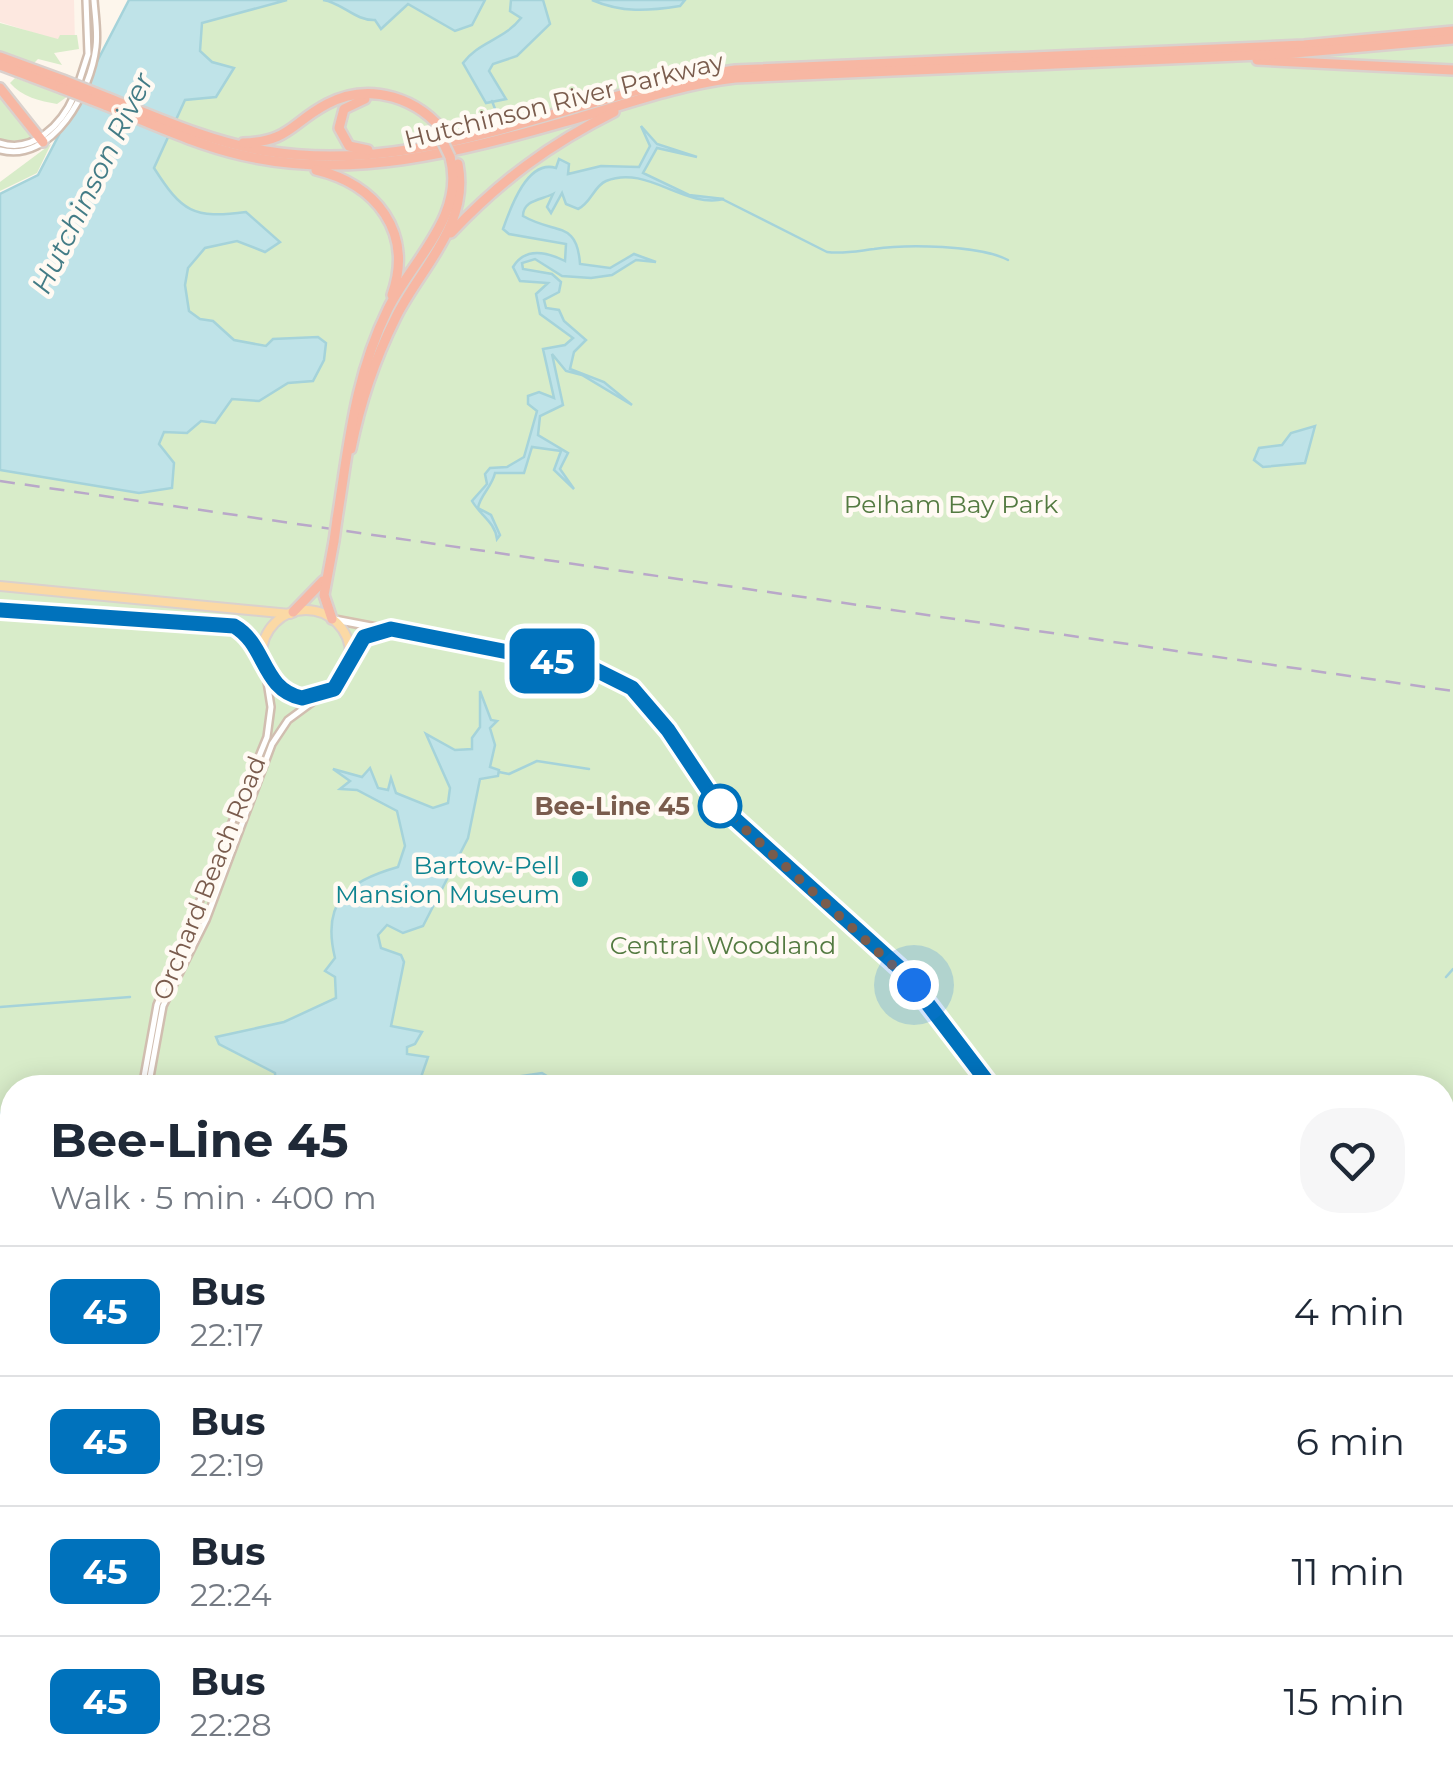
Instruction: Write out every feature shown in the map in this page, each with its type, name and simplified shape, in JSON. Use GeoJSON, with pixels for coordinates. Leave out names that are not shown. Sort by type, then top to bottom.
{"type":"FeatureCollection","features":[{"type":"Feature","properties":{"kind":"highway","name":"Hutchinson River Parkway"},"geometry":{"type":"LineString","coordinates":[[209,142],[308,156],[400,151],[735,70],[1286,46],[1453,30]]}},
{"type":"Feature","properties":{"kind":"highway","name":"Hutchinson River Parkway"},"geometry":{"type":"LineString","coordinates":[[0,57],[209,142],[299,164],[345,166],[415,158],[697,84],[749,76],[1240,56],[1453,39]]}},
{"type":"Feature","properties":{"kind":"highway"},"geometry":{"type":"LineString","coordinates":[[1240,56],[1453,70]]}},
{"type":"Feature","properties":{"kind":"highway","name":"Hutchinson River Parkway"},"geometry":{"type":"LineString","coordinates":[[0,66],[62,84]]}},
{"type":"Feature","properties":{"kind":"highway"},"geometry":{"type":"LineString","coordinates":[[0,88],[42,140]]}},
{"type":"Feature","properties":{"kind":"highway"},"geometry":{"type":"LineString","coordinates":[[226,143],[275,140],[327,104],[365,94],[390,96],[414,106],[444,137],[453,156],[460,195],[446,238]]}},
{"type":"Feature","properties":{"kind":"highway"},"geometry":{"type":"LineString","coordinates":[[400,151],[349,146],[339,130],[344,109],[362,100],[394,103],[421,117],[444,137]]}},
{"type":"Feature","properties":{"kind":"highway"},"geometry":{"type":"LineString","coordinates":[[343,480],[380,352],[405,300],[446,238],[486,196],[534,157],[633,102]]}},
{"type":"Feature","properties":{"kind":"highway"},"geometry":{"type":"LineString","coordinates":[[385,316],[448,213],[454,184],[453,156]]}},
{"type":"Feature","properties":{"kind":"highway"},"geometry":{"type":"LineString","coordinates":[[299,164],[358,184],[389,218],[398,263],[385,316],[355,395],[324,600],[332,619]]}},
{"type":"Feature","properties":{"kind":"highway"},"geometry":{"type":"LineString","coordinates":[[292,613],[317,592],[328,570]]}},
{"type":"Feature","properties":{"kind":"main road"},"geometry":{"type":"LineString","coordinates":[[0,586],[292,613],[314,611],[332,619],[594,669],[632,688],[668,730],[716,802],[902,970],[982,1075]]}},
{"type":"Feature","properties":{"kind":"main road"},"geometry":{"type":"LineString","coordinates":[[37,612],[48,601],[39,590]]}},
{"type":"Feature","properties":{"kind":"main road"},"geometry":{"type":"LineString","coordinates":[[0,610],[230,626],[251,640],[276,686],[290,695],[322,695],[337,686],[366,635],[391,629]]}},
{"type":"Feature","properties":{"kind":"main road"},"geometry":{"type":"LineString","coordinates":[[264,667],[268,633],[292,613]]}},
{"type":"Feature","properties":{"kind":"main road"},"geometry":{"type":"LineString","coordinates":[[332,619],[347,638],[349,666]]}},
{"type":"Feature","properties":{"kind":"street"},"geometry":{"type":"LineString","coordinates":[[80,87],[88,54],[86,0]]}},
{"type":"Feature","properties":{"kind":"street"},"geometry":{"type":"LineString","coordinates":[[0,147],[42,140],[66,110],[96,48],[94,0]]}},
{"type":"Feature","properties":{"kind":"street","name":"Orchard Beach Road"},"geometry":{"type":"LineString","coordinates":[[147,1075],[157,1005],[266,737],[271,707],[264,667]]}},
{"type":"Feature","properties":{"kind":"street","name":"Orchard Beach Road"},"geometry":{"type":"LineString","coordinates":[[148,1075],[163,1006],[200,934],[274,739],[292,716],[322,695]]}},
{"type":"Feature","properties":{"kind":"shaded area"},"geometry":{"type":"Polygon","coordinates":[[[0,0],[74,0],[75,46],[0,22],[0,0]]]}},
{"type":"Feature","properties":{"kind":"green space","name":"Pelham Bay Park"},"geometry":{"type":"Polygon","coordinates":[[[210,0],[1453,0],[1453,1075],[0,1075],[0,367],[210,0]]]}},
{"type":"Feature","properties":{"kind":"green space"},"geometry":{"type":"Polygon","coordinates":[[[0,23],[58,39],[60,35],[77,35],[79,49],[54,53],[62,65],[38,59],[33,64],[0,52],[0,23]]]}},
{"type":"Feature","properties":{"kind":"green space"},"geometry":{"type":"Polygon","coordinates":[[[15,78],[68,96],[57,104],[32,98],[10,83],[15,78]]]}},
{"type":"Feature","properties":{"kind":"green space"},"geometry":{"type":"Polygon","coordinates":[[[0,93],[34,137],[17,143],[0,139],[0,93]]]}},
{"type":"Feature","properties":{"kind":"green space"},"geometry":{"type":"Polygon","coordinates":[[[51,144],[37,173],[0,191],[0,182],[51,144]]]}},
{"type":"Feature","properties":{"kind":"water","name":"Hutchinson River"},"geometry":{"type":"Polygon","coordinates":[[[129,0],[287,0],[202,23],[200,51],[212,62],[234,68],[216,97],[185,100],[154,168],[181,203],[191,209],[213,214],[246,212],[280,242],[265,252],[237,241],[205,248],[188,268],[185,285],[189,311],[200,319],[213,321],[234,340],[266,346],[273,339],[318,337],[326,343],[324,360],[313,381],[288,383],[259,401],[232,399],[215,423],[201,421],[187,433],[164,432],[159,444],[174,463],[172,488],[139,493],[0,470],[0,194],[38,175],[129,0]]]}},
{"type":"Feature","properties":{"kind":"water"},"geometry":{"type":"Polygon","coordinates":[[[323,0],[485,0],[472,25],[455,31],[408,4],[381,29],[375,20],[361,18],[323,0]]]}},
{"type":"Feature","properties":{"kind":"water"},"geometry":{"type":"Polygon","coordinates":[[[511,0],[543,0],[550,24],[517,56],[493,64],[489,71],[506,99],[486,103],[463,63],[521,18],[510,11],[511,0]]]}},
{"type":"Feature","properties":{"kind":"water"},"geometry":{"type":"Polygon","coordinates":[[[592,0],[685,0],[680,6],[635,10],[592,0]]]}},
{"type":"Feature","properties":{"kind":"water"},"geometry":{"type":"Polygon","coordinates":[[[641,126],[657,144],[697,157],[657,148],[643,173],[689,195],[724,199],[694,198],[651,182],[621,177],[602,183],[578,209],[566,204],[562,193],[551,213],[547,207],[553,194],[526,207],[523,216],[569,234],[580,264],[610,268],[634,254],[656,262],[636,260],[612,275],[591,278],[562,276],[535,259],[522,263],[523,269],[552,274],[561,282],[559,292],[544,300],[546,308],[559,310],[564,321],[586,340],[574,352],[570,369],[604,382],[632,405],[582,375],[566,371],[552,354],[563,405],[540,416],[538,435],[568,453],[560,469],[574,489],[554,470],[561,451],[532,447],[524,473],[495,473],[479,503],[478,508],[491,515],[500,535],[497,539],[472,501],[487,484],[485,474],[490,468],[507,467],[524,457],[537,411],[528,404],[528,396],[539,392],[554,398],[543,349],[565,345],[573,338],[540,314],[536,294],[548,283],[520,281],[513,267],[524,256],[537,253],[565,261],[566,244],[509,234],[503,229],[529,177],[546,167],[556,168],[559,159],[569,164],[568,174],[601,166],[639,167],[650,146],[641,126]]]}},
{"type":"Feature","properties":{"kind":"water"},"geometry":{"type":"Polygon","coordinates":[[[1315,426],[1305,463],[1263,467],[1254,460],[1259,448],[1282,445],[1291,433],[1315,426]]]}},
{"type":"Feature","properties":{"kind":"water"},"geometry":{"type":"Polygon","coordinates":[[[480,691],[491,720],[497,721],[490,728],[495,745],[490,767],[499,770],[498,776],[480,779],[468,838],[423,926],[403,933],[387,925],[378,935],[381,948],[401,955],[404,962],[391,1026],[422,1032],[415,1044],[407,1047],[407,1054],[428,1057],[422,1075],[275,1075],[219,1044],[216,1037],[284,1022],[336,998],[335,977],[325,971],[335,958],[332,922],[336,908],[352,887],[398,867],[405,846],[397,811],[357,790],[340,789],[350,781],[333,769],[362,777],[370,768],[378,788],[388,790],[391,778],[396,793],[433,808],[448,803],[450,788],[426,734],[455,750],[472,749],[472,738],[480,727],[480,691]]]}},
{"type":"Feature","properties":{"kind":"waterway"},"geometry":{"type":"LineString","coordinates":[[492,101],[497,114]]}},
{"type":"Feature","properties":{"kind":"waterway"},"geometry":{"type":"LineString","coordinates":[[722,199],[827,252],[942,247],[979,251],[1008,260]]}},
{"type":"Feature","properties":{"kind":"waterway"},"geometry":{"type":"LineString","coordinates":[[499,772],[509,774],[537,761],[589,769]]}},
{"type":"Feature","properties":{"kind":"waterway"},"geometry":{"type":"LineString","coordinates":[[1446,977],[1453,969]]}},
{"type":"Feature","properties":{"kind":"waterway"},"geometry":{"type":"LineString","coordinates":[[0,1007],[130,997]]}},
{"type":"Feature","properties":{"kind":"railway"},"geometry":{"type":"LineString","coordinates":[[0,481],[1453,691]]}},
{"type":"Feature","properties":{"kind":"bus line","name":"45"},"geometry":{"type":"LineString","coordinates":[[0,610],[234,626],[253,642],[276,686],[302,698],[318,697],[334,689],[344,678],[364,637],[391,629],[594,669],[612,676],[655,712],[716,802],[902,970],[981,1075]]}},
{"type":"Feature","properties":{"kind":"place","name":"Bee-Line 45"},"geometry":{"type":"Point","coordinates":[720,806]}},
{"type":"Feature","properties":{"kind":"place","name":"Bartow-Pell Mansion Museum"},"geometry":{"type":"Point","coordinates":[580,879]}},
{"type":"Feature","properties":{"kind":"route"},"geometry":{"type":"LineString","coordinates":[[720,806],[914,985]]}},
{"type":"Feature","properties":{"kind":"park label","name":"Central Woodland"},"geometry":{"type":"Point","coordinates":[723,945]}}]}
